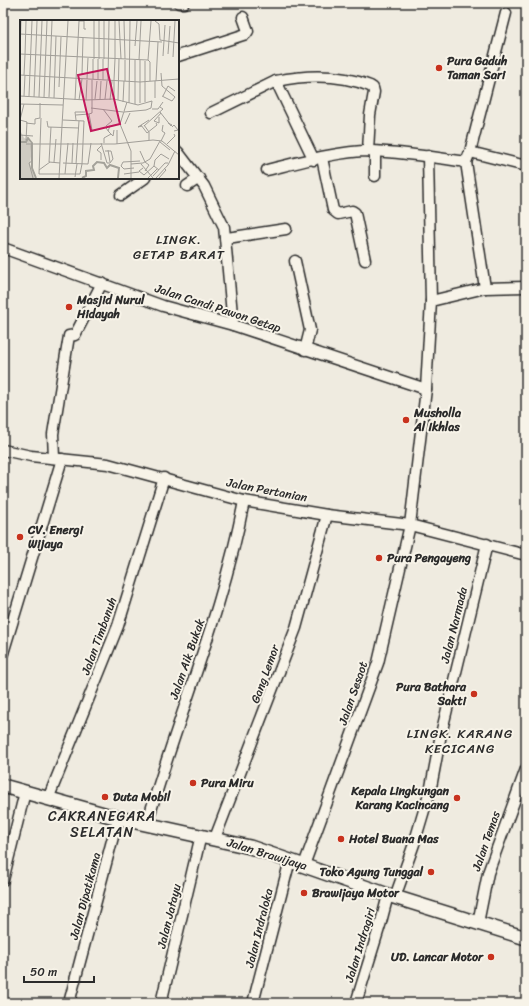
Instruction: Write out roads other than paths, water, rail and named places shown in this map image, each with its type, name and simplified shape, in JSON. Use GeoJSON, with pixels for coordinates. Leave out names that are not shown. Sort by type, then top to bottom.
{"type":"FeatureCollection","features":[{"type":"Feature","properties":{"kind":"main road","name":"Jalan Brawijaya"},"geometry":{"type":"LineString","coordinates":[[3,786],[118,818],[215,838],[290,860],[391,896],[526,938]]}},
{"type":"Feature","properties":{"kind":"street"},"geometry":{"type":"LineString","coordinates":[[485,288],[468,157],[506,12]]}},
{"type":"Feature","properties":{"kind":"street"},"geometry":{"type":"LineString","coordinates":[[179,56],[246,34],[248,28],[244,17]]}},
{"type":"Feature","properties":{"kind":"street"},"geometry":{"type":"LineString","coordinates":[[211,113],[276,81],[292,78],[322,76],[370,86],[373,88],[374,92],[370,115],[371,152],[375,176]]}},
{"type":"Feature","properties":{"kind":"street"},"geometry":{"type":"LineString","coordinates":[[276,81],[318,159],[333,210],[338,214],[352,211],[355,213],[365,260]]}},
{"type":"Feature","properties":{"kind":"street"},"geometry":{"type":"LineString","coordinates":[[267,170],[318,159],[371,152],[468,157],[526,166]]}},
{"type":"Feature","properties":{"kind":"street"},"geometry":{"type":"LineString","coordinates":[[179,154],[199,178],[213,200],[224,227],[227,238],[233,325]]}},
{"type":"Feature","properties":{"kind":"street","name":"Jalan Sesaot"},"geometry":{"type":"LineString","coordinates":[[304,865],[378,663],[410,525],[426,389],[431,301],[428,156]]}},
{"type":"Feature","properties":{"kind":"street"},"geometry":{"type":"LineString","coordinates":[[187,186],[199,178]]}},
{"type":"Feature","properties":{"kind":"street"},"geometry":{"type":"LineString","coordinates":[[121,195],[144,179]]}},
{"type":"Feature","properties":{"kind":"street"},"geometry":{"type":"LineString","coordinates":[[227,238],[286,229]]}},
{"type":"Feature","properties":{"kind":"street","name":"Jalan Candi Pawon Getap"},"geometry":{"type":"LineString","coordinates":[[3,248],[163,306],[233,325],[426,389]]}},
{"type":"Feature","properties":{"kind":"street"},"geometry":{"type":"LineString","coordinates":[[295,261],[310,330],[305,350]]}},
{"type":"Feature","properties":{"kind":"street"},"geometry":{"type":"LineString","coordinates":[[3,653],[58,458],[53,434],[68,336],[75,335],[102,283]]}},
{"type":"Feature","properties":{"kind":"street"},"geometry":{"type":"LineString","coordinates":[[431,301],[485,288],[526,287]]}},
{"type":"Feature","properties":{"kind":"street","name":"Jalan Pertanian"},"geometry":{"type":"LineString","coordinates":[[4,453],[103,463],[164,478],[244,501],[327,515],[410,525],[526,555]]}},
{"type":"Feature","properties":{"kind":"street","name":"Jalan Timbanuh"},"geometry":{"type":"LineString","coordinates":[[48,799],[118,626],[164,478]]}},
{"type":"Feature","properties":{"kind":"street","name":"Jalan Aik Bukak"},"geometry":{"type":"LineString","coordinates":[[147,824],[157,789],[214,623],[231,560],[244,501]]}},
{"type":"Feature","properties":{"kind":"street","name":"Gang Lemor"},"geometry":{"type":"LineString","coordinates":[[215,838],[296,628],[327,515]]}},
{"type":"Feature","properties":{"kind":"street","name":"Jalan Narmada"},"geometry":{"type":"LineString","coordinates":[[391,896],[414,844],[431,787],[441,734],[487,544]]}},
{"type":"Feature","properties":{"kind":"street","name":"Jalan Temas"},"geometry":{"type":"LineString","coordinates":[[478,923],[488,873],[526,769]]}},
{"type":"Feature","properties":{"kind":"street"},"geometry":{"type":"LineString","coordinates":[[3,880],[25,792]]}},
{"type":"Feature","properties":{"kind":"street","name":"Jalan Dipatikama"},"geometry":{"type":"LineString","coordinates":[[69,1003],[118,818]]}},
{"type":"Feature","properties":{"kind":"street","name":"Jalan Jatayu"},"geometry":{"type":"LineString","coordinates":[[161,1003],[201,835]]}},
{"type":"Feature","properties":{"kind":"street","name":"Jalan Indraloka"},"geometry":{"type":"LineString","coordinates":[[253,1003],[290,860]]}},
{"type":"Feature","properties":{"kind":"street","name":"Jalan Indragiri"},"geometry":{"type":"LineString","coordinates":[[356,1003],[381,922],[391,896]]}},
{"type":"Feature","properties":{"kind":"place","name":"Pura Gaduh Taman Sari"},"geometry":{"type":"Point","coordinates":[439,68]}},
{"type":"Feature","properties":{"kind":"place","name":"Masjid Nurul Hidayah"},"geometry":{"type":"Point","coordinates":[69,307]}},
{"type":"Feature","properties":{"kind":"place","name":"Musholla Al Ikhlas"},"geometry":{"type":"Point","coordinates":[406,420]}},
{"type":"Feature","properties":{"kind":"place","name":"CV. Energi Wijaya"},"geometry":{"type":"Point","coordinates":[20,537]}},
{"type":"Feature","properties":{"kind":"place","name":"Pura Pengayeng"},"geometry":{"type":"Point","coordinates":[379,558]}},
{"type":"Feature","properties":{"kind":"place","name":"Pura Bathara Sakti"},"geometry":{"type":"Point","coordinates":[474,694]}},
{"type":"Feature","properties":{"kind":"place","name":"Pura Miru"},"geometry":{"type":"Point","coordinates":[193,783]}},
{"type":"Feature","properties":{"kind":"place","name":"Duta Mobil"},"geometry":{"type":"Point","coordinates":[105,797]}},
{"type":"Feature","properties":{"kind":"place","name":"Kepala Lingkungan Karang Kacincang"},"geometry":{"type":"Point","coordinates":[457,798]}},
{"type":"Feature","properties":{"kind":"place","name":"Hotel Buana Mas"},"geometry":{"type":"Point","coordinates":[341,839]}},
{"type":"Feature","properties":{"kind":"place","name":"Toko Agung Tunggal"},"geometry":{"type":"Point","coordinates":[431,872]}},
{"type":"Feature","properties":{"kind":"place","name":"Brawijaya Motor"},"geometry":{"type":"Point","coordinates":[304,893]}},
{"type":"Feature","properties":{"kind":"place","name":"UD. Lancar Motor"},"geometry":{"type":"Point","coordinates":[491,957]}},
{"type":"Feature","properties":{"kind":"district","name":"LINGK. GETAP BARAT"},"geometry":{"type":"Point","coordinates":[179,246]}},
{"type":"Feature","properties":{"kind":"district","name":"LINGK. KARANG KECICANG"},"geometry":{"type":"Point","coordinates":[460,740]}},
{"type":"Feature","properties":{"kind":"district","name":"CAKRANEGARA SELATAN"},"geometry":{"type":"Point","coordinates":[102,824]}}]}
